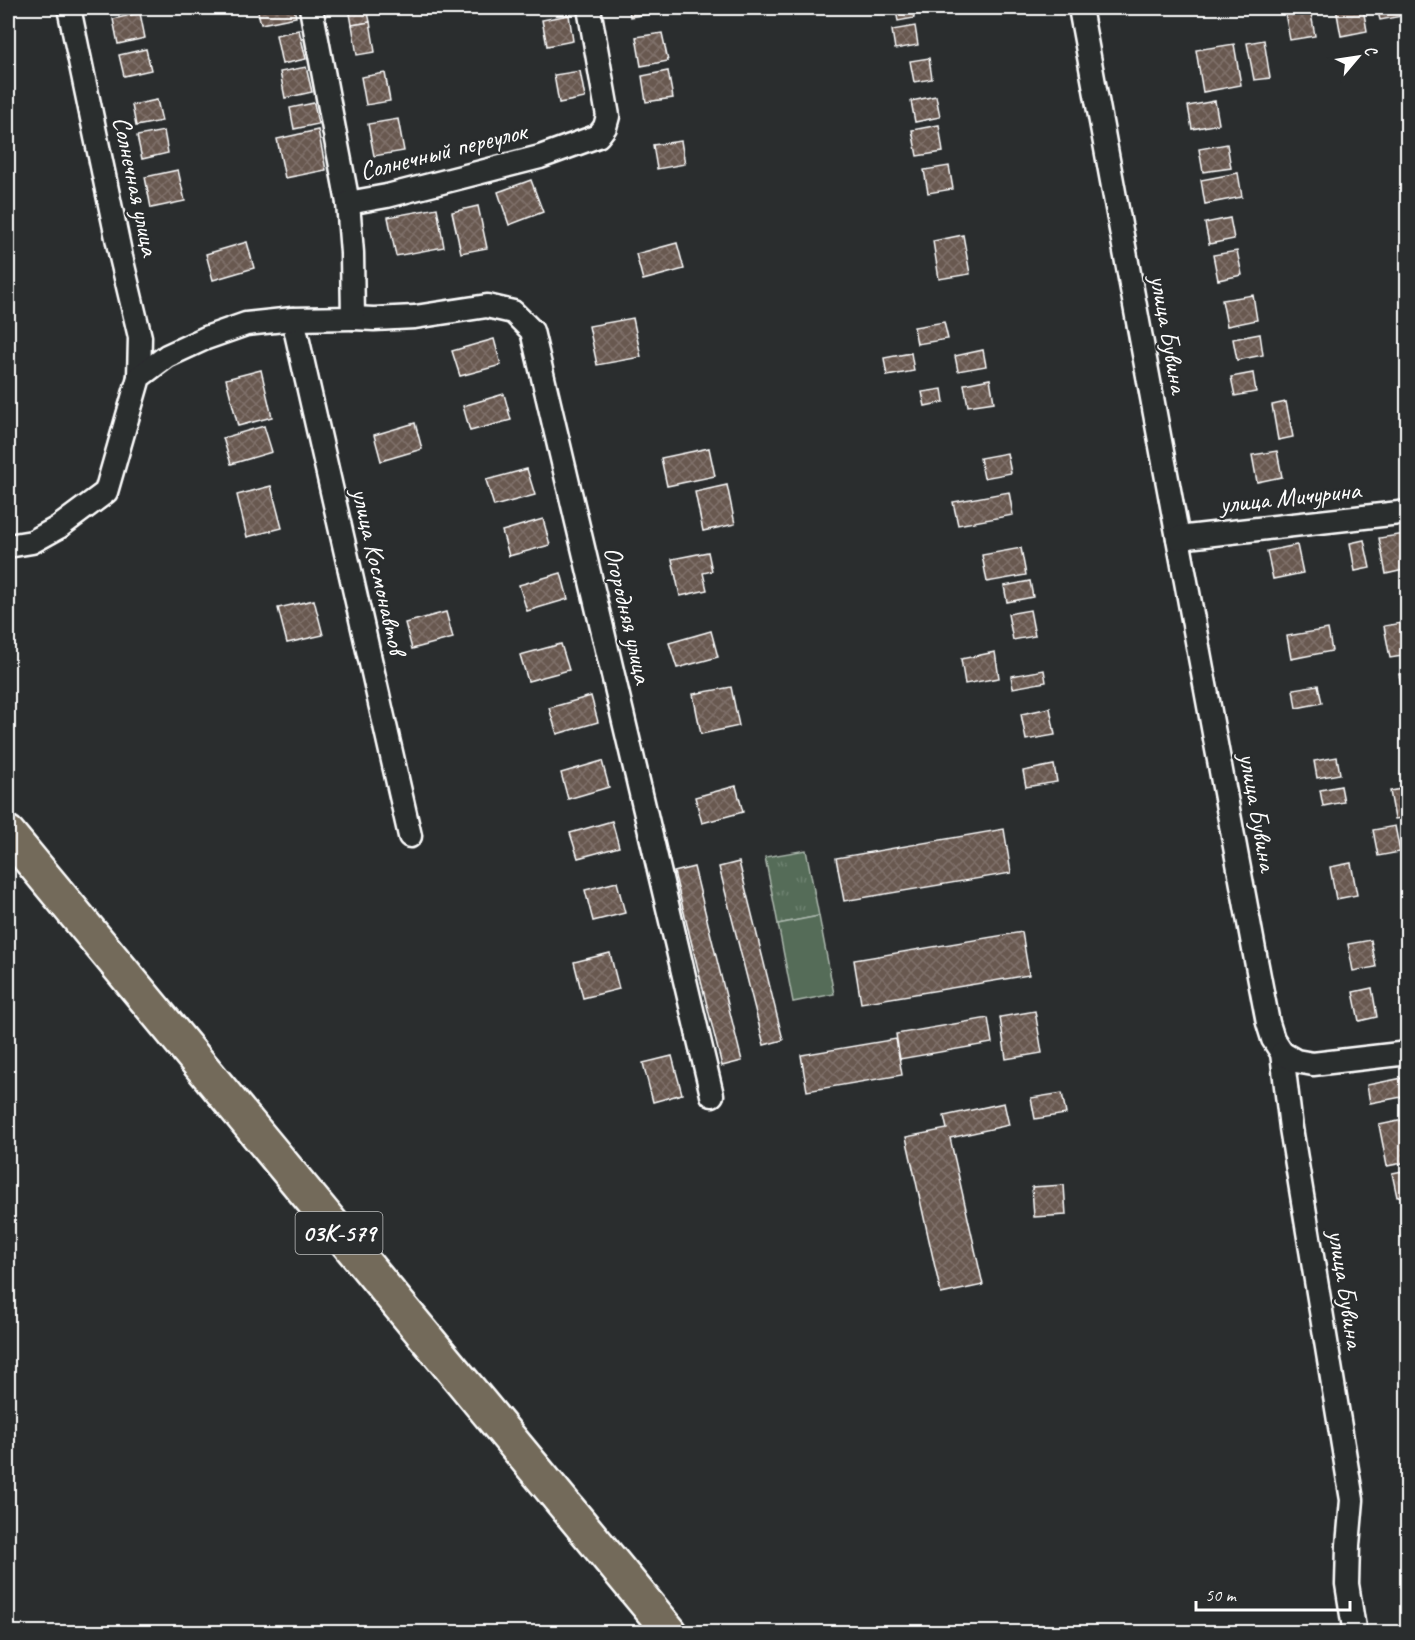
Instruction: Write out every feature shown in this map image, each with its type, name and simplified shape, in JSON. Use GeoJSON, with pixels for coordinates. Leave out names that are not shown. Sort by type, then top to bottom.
{"type":"FeatureCollection","features":[{"type":"Feature","properties":{"kind":"main road","name":"03К-579"},"geometry":{"type":"LineString","coordinates":[[8,833],[670,1632]]}},
{"type":"Feature","properties":{"kind":"street","name":"Солнечная улица"},"geometry":{"type":"LineString","coordinates":[[69,8],[140,337],[140,377]]}},
{"type":"Feature","properties":{"kind":"street"},"geometry":{"type":"LineString","coordinates":[[311,8],[348,203]]}},
{"type":"Feature","properties":{"kind":"street","name":"Солнечный переулок"},"geometry":{"type":"LineString","coordinates":[[353,318],[352,253],[348,203],[387,196],[540,157],[598,136],[605,127],[608,116],[589,8]]}},
{"type":"Feature","properties":{"kind":"street","name":"улица Бувина"},"geometry":{"type":"LineString","coordinates":[[1080,8],[1268,1023],[1273,1039],[1282,1053],[1291,1128],[1352,1500],[1347,1584],[1354,1628]]}},
{"type":"Feature","properties":{"kind":"street","name":"Огородняя улица"},"geometry":{"type":"LineString","coordinates":[[353,318],[415,317],[487,306],[513,312],[532,331],[712,1095]]}},
{"type":"Feature","properties":{"kind":"street"},"geometry":{"type":"LineString","coordinates":[[8,546],[32,542],[59,527],[106,492],[140,377],[167,356],[206,338],[246,324],[293,319],[353,318]]}},
{"type":"Feature","properties":{"kind":"street","name":"улица Космонавтов"},"geometry":{"type":"LineString","coordinates":[[293,319],[410,836]]}},
{"type":"Feature","properties":{"kind":"street","name":"улица Мичурина"},"geometry":{"type":"LineString","coordinates":[[1178,538],[1407,512]]}},
{"type":"Feature","properties":{"kind":"street"},"geometry":{"type":"LineString","coordinates":[[1282,1053],[1296,1061],[1313,1064],[1407,1053]]}},
{"type":"Feature","properties":{"kind":"green space"},"geometry":{"type":"Polygon","coordinates":[[[806,850],[819,916],[778,924],[765,857],[806,850]]]}},
{"type":"Feature","properties":{"kind":"green space"},"geometry":{"type":"Polygon","coordinates":[[[819,916],[834,994],[793,1002],[778,924],[819,916]]]}},
{"type":"Feature","properties":{"kind":"building"},"geometry":{"type":"Polygon","coordinates":[[[257,8],[294,8],[296,17],[261,24],[257,8]]]}},
{"type":"Feature","properties":{"kind":"building"},"geometry":{"type":"Polygon","coordinates":[[[349,8],[367,8],[370,22],[352,25],[349,8]]]}},
{"type":"Feature","properties":{"kind":"building"},"geometry":{"type":"Polygon","coordinates":[[[539,8],[566,8],[540,13],[539,8]]]}},
{"type":"Feature","properties":{"kind":"building"},"geometry":{"type":"Polygon","coordinates":[[[629,8],[647,8],[649,14],[630,17],[629,8]]]}},
{"type":"Feature","properties":{"kind":"building"},"geometry":{"type":"Polygon","coordinates":[[[1284,8],[1310,8],[1315,36],[1290,40],[1284,8]]]}},
{"type":"Feature","properties":{"kind":"building"},"geometry":{"type":"Polygon","coordinates":[[[1336,8],[1363,8],[1367,31],[1341,36],[1336,8]]]}},
{"type":"Feature","properties":{"kind":"building"},"geometry":{"type":"Polygon","coordinates":[[[1377,8],[1400,8],[1402,16],[1380,20],[1377,8]]]}},
{"type":"Feature","properties":{"kind":"building"},"geometry":{"type":"Polygon","coordinates":[[[912,9],[914,18],[898,21],[896,11],[912,9]]]}},
{"type":"Feature","properties":{"kind":"building"},"geometry":{"type":"Polygon","coordinates":[[[140,13],[145,38],[118,44],[113,19],[140,13]]]}},
{"type":"Feature","properties":{"kind":"building"},"geometry":{"type":"Polygon","coordinates":[[[569,15],[573,41],[547,46],[542,20],[569,15]]]}},
{"type":"Feature","properties":{"kind":"building"},"geometry":{"type":"Polygon","coordinates":[[[370,22],[375,52],[357,55],[352,25],[370,22]]]}},
{"type":"Feature","properties":{"kind":"building"},"geometry":{"type":"Polygon","coordinates":[[[915,26],[918,45],[895,49],[892,30],[915,26]]]}},
{"type":"Feature","properties":{"kind":"building"},"geometry":{"type":"Polygon","coordinates":[[[299,30],[306,59],[282,64],[276,35],[299,30]]]}},
{"type":"Feature","properties":{"kind":"building"},"geometry":{"type":"Polygon","coordinates":[[[662,33],[668,61],[641,66],[636,37],[662,33]]]}},
{"type":"Feature","properties":{"kind":"building"},"geometry":{"type":"Polygon","coordinates":[[[1264,40],[1270,78],[1254,80],[1247,43],[1264,40]]]}},
{"type":"Feature","properties":{"kind":"building"},"geometry":{"type":"Polygon","coordinates":[[[1234,44],[1241,85],[1203,92],[1196,50],[1234,44]]]}},
{"type":"Feature","properties":{"kind":"building"},"geometry":{"type":"Polygon","coordinates":[[[146,49],[151,70],[124,76],[119,55],[146,49]]]}},
{"type":"Feature","properties":{"kind":"building"},"geometry":{"type":"Polygon","coordinates":[[[929,58],[932,79],[914,82],[910,61],[929,58]]]}},
{"type":"Feature","properties":{"kind":"building"},"geometry":{"type":"Polygon","coordinates":[[[306,67],[312,92],[285,98],[280,72],[306,67]]]}},
{"type":"Feature","properties":{"kind":"building"},"geometry":{"type":"Polygon","coordinates":[[[580,71],[585,98],[559,103],[554,75],[580,71]]]}},
{"type":"Feature","properties":{"kind":"building"},"geometry":{"type":"Polygon","coordinates":[[[668,71],[673,98],[646,102],[642,76],[668,71]]]}},
{"type":"Feature","properties":{"kind":"building"},"geometry":{"type":"Polygon","coordinates":[[[385,73],[390,101],[366,105],[361,77],[385,73]]]}},
{"type":"Feature","properties":{"kind":"building"},"geometry":{"type":"Polygon","coordinates":[[[936,96],[940,117],[915,122],[911,101],[936,96]]]}},
{"type":"Feature","properties":{"kind":"building"},"geometry":{"type":"Polygon","coordinates":[[[157,100],[162,121],[136,126],[132,105],[157,100]]]}},
{"type":"Feature","properties":{"kind":"building"},"geometry":{"type":"Polygon","coordinates":[[[1215,101],[1219,124],[1192,129],[1188,106],[1215,101]]]}},
{"type":"Feature","properties":{"kind":"building"},"geometry":{"type":"Polygon","coordinates":[[[314,103],[318,124],[294,129],[290,108],[314,103]]]}},
{"type":"Feature","properties":{"kind":"building"},"geometry":{"type":"Polygon","coordinates":[[[398,119],[404,151],[374,156],[368,124],[398,119]]]}},
{"type":"Feature","properties":{"kind":"building"},"geometry":{"type":"Polygon","coordinates":[[[939,125],[943,152],[917,156],[912,130],[939,125]]]}},
{"type":"Feature","properties":{"kind":"building"},"geometry":{"type":"Polygon","coordinates":[[[318,130],[326,170],[285,178],[277,139],[318,130]]]}},
{"type":"Feature","properties":{"kind":"building"},"geometry":{"type":"Polygon","coordinates":[[[164,131],[168,153],[142,159],[137,136],[164,131]]]}},
{"type":"Feature","properties":{"kind":"building"},"geometry":{"type":"Polygon","coordinates":[[[681,141],[685,164],[657,169],[653,145],[681,141]]]}},
{"type":"Feature","properties":{"kind":"building"},"geometry":{"type":"Polygon","coordinates":[[[1227,144],[1231,168],[1203,172],[1199,149],[1227,144]]]}},
{"type":"Feature","properties":{"kind":"building"},"geometry":{"type":"Polygon","coordinates":[[[949,166],[953,189],[928,193],[924,170],[949,166]]]}},
{"type":"Feature","properties":{"kind":"building"},"geometry":{"type":"Polygon","coordinates":[[[178,170],[185,201],[151,208],[145,177],[178,170]]]}},
{"type":"Feature","properties":{"kind":"building"},"geometry":{"type":"Polygon","coordinates":[[[1238,173],[1242,197],[1205,204],[1201,180],[1238,173]]]}},
{"type":"Feature","properties":{"kind":"building"},"geometry":{"type":"Polygon","coordinates":[[[531,180],[543,212],[509,225],[498,192],[531,180]]]}},
{"type":"Feature","properties":{"kind":"building"},"geometry":{"type":"Polygon","coordinates":[[[478,206],[487,248],[461,253],[452,212],[478,206]]]}},
{"type":"Feature","properties":{"kind":"building"},"geometry":{"type":"Polygon","coordinates":[[[437,208],[444,247],[396,256],[388,217],[437,208]]]}},
{"type":"Feature","properties":{"kind":"building"},"geometry":{"type":"Polygon","coordinates":[[[1230,218],[1234,239],[1209,244],[1205,223],[1230,218]]]}},
{"type":"Feature","properties":{"kind":"building"},"geometry":{"type":"Polygon","coordinates":[[[963,235],[970,274],[939,279],[933,241],[963,235]]]}},
{"type":"Feature","properties":{"kind":"building"},"geometry":{"type":"Polygon","coordinates":[[[247,242],[254,268],[213,280],[206,254],[247,242]]]}},
{"type":"Feature","properties":{"kind":"building"},"geometry":{"type":"Polygon","coordinates":[[[677,243],[684,269],[643,280],[636,254],[677,243]]]}},
{"type":"Feature","properties":{"kind":"building"},"geometry":{"type":"Polygon","coordinates":[[[1237,251],[1242,275],[1218,280],[1213,255],[1237,251]]]}},
{"type":"Feature","properties":{"kind":"building"},"geometry":{"type":"Polygon","coordinates":[[[1253,295],[1257,320],[1227,326],[1222,300],[1253,295]]]}},
{"type":"Feature","properties":{"kind":"building"},"geometry":{"type":"Polygon","coordinates":[[[633,318],[641,357],[597,365],[589,326],[633,318]]]}},
{"type":"Feature","properties":{"kind":"building"},"geometry":{"type":"Polygon","coordinates":[[[944,322],[948,339],[917,344],[914,327],[944,322]]]}},
{"type":"Feature","properties":{"kind":"building"},"geometry":{"type":"Polygon","coordinates":[[[1260,334],[1263,355],[1237,360],[1233,339],[1260,334]]]}},
{"type":"Feature","properties":{"kind":"building"},"geometry":{"type":"Polygon","coordinates":[[[494,339],[501,365],[460,376],[452,351],[494,339]]]}},
{"type":"Feature","properties":{"kind":"building"},"geometry":{"type":"Polygon","coordinates":[[[983,350],[986,366],[958,371],[955,356],[983,350]]]}},
{"type":"Feature","properties":{"kind":"building"},"geometry":{"type":"Polygon","coordinates":[[[911,353],[914,371],[887,376],[884,358],[911,353]]]}},
{"type":"Feature","properties":{"kind":"building"},"geometry":{"type":"Polygon","coordinates":[[[261,370],[272,417],[238,426],[226,379],[261,370]]]}},
{"type":"Feature","properties":{"kind":"building"},"geometry":{"type":"Polygon","coordinates":[[[1253,373],[1256,392],[1235,396],[1231,377],[1253,373]]]}},
{"type":"Feature","properties":{"kind":"building"},"geometry":{"type":"Polygon","coordinates":[[[990,379],[994,402],[968,406],[964,384],[990,379]]]}},
{"type":"Feature","properties":{"kind":"building"},"geometry":{"type":"Polygon","coordinates":[[[942,389],[944,402],[925,406],[922,392],[942,389]]]}},
{"type":"Feature","properties":{"kind":"building"},"geometry":{"type":"Polygon","coordinates":[[[504,394],[511,420],[470,431],[463,406],[504,394]]]}},
{"type":"Feature","properties":{"kind":"building"},"geometry":{"type":"Polygon","coordinates":[[[1286,402],[1293,437],[1278,440],[1272,405],[1286,402]]]}},
{"type":"Feature","properties":{"kind":"building"},"geometry":{"type":"Polygon","coordinates":[[[415,423],[422,449],[381,461],[374,435],[415,423]]]}},
{"type":"Feature","properties":{"kind":"building"},"geometry":{"type":"Polygon","coordinates":[[[264,426],[272,452],[231,464],[223,438],[264,426]]]}},
{"type":"Feature","properties":{"kind":"building"},"geometry":{"type":"Polygon","coordinates":[[[709,448],[715,476],[667,486],[661,458],[709,448]]]}},
{"type":"Feature","properties":{"kind":"building"},"geometry":{"type":"Polygon","coordinates":[[[1277,451],[1282,477],[1257,482],[1252,455],[1277,451]]]}},
{"type":"Feature","properties":{"kind":"building"},"geometry":{"type":"Polygon","coordinates":[[[1007,453],[1011,473],[984,478],[980,458],[1007,453]]]}},
{"type":"Feature","properties":{"kind":"building"},"geometry":{"type":"Polygon","coordinates":[[[527,469],[535,495],[494,506],[486,480],[527,469]]]}},
{"type":"Feature","properties":{"kind":"building"},"geometry":{"type":"Polygon","coordinates":[[[727,485],[735,524],[703,531],[695,492],[727,485]]]}},
{"type":"Feature","properties":{"kind":"building"},"geometry":{"type":"Polygon","coordinates":[[[271,486],[282,528],[247,537],[237,495],[271,486]]]}},
{"type":"Feature","properties":{"kind":"building"},"geometry":{"type":"Polygon","coordinates":[[[1009,492],[1013,515],[958,525],[953,502],[1009,492]]]}},
{"type":"Feature","properties":{"kind":"building"},"geometry":{"type":"Polygon","coordinates":[[[543,519],[550,545],[509,556],[502,531],[543,519]]]}},
{"type":"Feature","properties":{"kind":"building"},"geometry":{"type":"Polygon","coordinates":[[[1405,534],[1408,569],[1386,574],[1379,538],[1405,534]]]}},
{"type":"Feature","properties":{"kind":"building"},"geometry":{"type":"Polygon","coordinates":[[[1364,540],[1370,568],[1355,571],[1350,543],[1364,540]]]}},
{"type":"Feature","properties":{"kind":"building"},"geometry":{"type":"Polygon","coordinates":[[[1297,545],[1303,573],[1273,579],[1267,551],[1297,545]]]}},
{"type":"Feature","properties":{"kind":"building"},"geometry":{"type":"Polygon","coordinates":[[[1021,548],[1026,575],[987,582],[982,555],[1021,548]]]}},
{"type":"Feature","properties":{"kind":"building"},"geometry":{"type":"Polygon","coordinates":[[[708,552],[712,571],[703,573],[707,590],[680,596],[672,559],[708,552]]]}},
{"type":"Feature","properties":{"kind":"building"},"geometry":{"type":"Polygon","coordinates":[[[561,573],[568,599],[527,611],[519,585],[561,573]]]}},
{"type":"Feature","properties":{"kind":"building"},"geometry":{"type":"Polygon","coordinates":[[[1030,581],[1033,597],[1007,602],[1004,586],[1030,581]]]}},
{"type":"Feature","properties":{"kind":"building"},"geometry":{"type":"Polygon","coordinates":[[[314,600],[323,635],[287,643],[278,608],[314,600]]]}},
{"type":"Feature","properties":{"kind":"building"},"geometry":{"type":"Polygon","coordinates":[[[1030,610],[1035,636],[1013,640],[1008,614],[1030,610]]]}},
{"type":"Feature","properties":{"kind":"building"},"geometry":{"type":"Polygon","coordinates":[[[446,612],[453,638],[412,649],[405,623],[446,612]]]}},
{"type":"Feature","properties":{"kind":"building"},"geometry":{"type":"Polygon","coordinates":[[[1408,622],[1408,655],[1390,658],[1384,626],[1408,622]]]}},
{"type":"Feature","properties":{"kind":"building"},"geometry":{"type":"Polygon","coordinates":[[[1328,629],[1332,651],[1291,659],[1287,636],[1328,629]]]}},
{"type":"Feature","properties":{"kind":"building"},"geometry":{"type":"Polygon","coordinates":[[[711,631],[718,657],[677,668],[669,643],[711,631]]]}},
{"type":"Feature","properties":{"kind":"building"},"geometry":{"type":"Polygon","coordinates":[[[561,644],[569,670],[528,681],[520,655],[561,644]]]}},
{"type":"Feature","properties":{"kind":"building"},"geometry":{"type":"Polygon","coordinates":[[[995,652],[999,678],[965,684],[961,659],[995,652]]]}},
{"type":"Feature","properties":{"kind":"building"},"geometry":{"type":"Polygon","coordinates":[[[1044,670],[1046,682],[1013,688],[1011,676],[1044,670]]]}},
{"type":"Feature","properties":{"kind":"building"},"geometry":{"type":"Polygon","coordinates":[[[1408,672],[1408,695],[1403,696],[1399,674],[1408,672]]]}},
{"type":"Feature","properties":{"kind":"building"},"geometry":{"type":"Polygon","coordinates":[[[1318,685],[1322,703],[1296,708],[1293,689],[1318,685]]]}},
{"type":"Feature","properties":{"kind":"building"},"geometry":{"type":"Polygon","coordinates":[[[731,687],[739,726],[701,734],[693,694],[731,687]]]}},
{"type":"Feature","properties":{"kind":"building"},"geometry":{"type":"Polygon","coordinates":[[[591,696],[598,722],[557,734],[549,708],[591,696]]]}},
{"type":"Feature","properties":{"kind":"building"},"geometry":{"type":"Polygon","coordinates":[[[1050,708],[1055,735],[1026,740],[1021,714],[1050,708]]]}},
{"type":"Feature","properties":{"kind":"building"},"geometry":{"type":"Polygon","coordinates":[[[1337,757],[1340,774],[1317,778],[1314,761],[1337,757]]]}},
{"type":"Feature","properties":{"kind":"building"},"geometry":{"type":"Polygon","coordinates":[[[602,761],[609,787],[568,799],[561,773],[602,761]]]}},
{"type":"Feature","properties":{"kind":"building"},"geometry":{"type":"Polygon","coordinates":[[[1054,765],[1057,782],[1026,787],[1023,771],[1054,765]]]}},
{"type":"Feature","properties":{"kind":"building"},"geometry":{"type":"Polygon","coordinates":[[[736,786],[743,812],[702,823],[695,797],[736,786]]]}},
{"type":"Feature","properties":{"kind":"building"},"geometry":{"type":"Polygon","coordinates":[[[1341,786],[1344,802],[1323,806],[1320,790],[1341,786]]]}},
{"type":"Feature","properties":{"kind":"building"},"geometry":{"type":"Polygon","coordinates":[[[1408,788],[1408,817],[1395,819],[1390,791],[1408,788]]]}},
{"type":"Feature","properties":{"kind":"building"},"geometry":{"type":"Polygon","coordinates":[[[612,821],[619,847],[578,858],[570,833],[612,821]]]}},
{"type":"Feature","properties":{"kind":"building"},"geometry":{"type":"Polygon","coordinates":[[[1395,826],[1400,852],[1378,856],[1373,830],[1395,826]]]}},
{"type":"Feature","properties":{"kind":"building"},"geometry":{"type":"Polygon","coordinates":[[[1004,829],[1011,873],[844,901],[836,858],[1004,829]]]}},
{"type":"Feature","properties":{"kind":"building"},"geometry":{"type":"Polygon","coordinates":[[[739,862],[783,1040],[764,1045],[719,867],[739,862]]]}},
{"type":"Feature","properties":{"kind":"building"},"geometry":{"type":"Polygon","coordinates":[[[1351,863],[1357,895],[1336,899],[1330,867],[1351,863]]]}},
{"type":"Feature","properties":{"kind":"building"},"geometry":{"type":"Polygon","coordinates":[[[694,867],[742,1061],[722,1066],[674,872],[694,867]]]}},
{"type":"Feature","properties":{"kind":"building"},"geometry":{"type":"Polygon","coordinates":[[[617,882],[625,913],[593,921],[585,890],[617,882]]]}},
{"type":"Feature","properties":{"kind":"building"},"geometry":{"type":"Polygon","coordinates":[[[1022,932],[1029,975],[861,1003],[854,960],[1022,932]]]}},
{"type":"Feature","properties":{"kind":"building"},"geometry":{"type":"Polygon","coordinates":[[[1371,940],[1376,967],[1353,971],[1348,944],[1371,940]]]}},
{"type":"Feature","properties":{"kind":"building"},"geometry":{"type":"Polygon","coordinates":[[[610,953],[619,989],[583,998],[574,962],[610,953]]]}},
{"type":"Feature","properties":{"kind":"building"},"geometry":{"type":"Polygon","coordinates":[[[1372,988],[1377,1017],[1359,1021],[1353,992],[1372,988]]]}},
{"type":"Feature","properties":{"kind":"building"},"geometry":{"type":"Polygon","coordinates":[[[1035,1011],[1042,1053],[1006,1059],[1000,1017],[1035,1011]]]}},
{"type":"Feature","properties":{"kind":"building"},"geometry":{"type":"Polygon","coordinates":[[[988,1018],[992,1043],[900,1059],[896,1034],[988,1018]]]}},
{"type":"Feature","properties":{"kind":"building"},"geometry":{"type":"Polygon","coordinates":[[[896,1039],[902,1075],[807,1091],[801,1055],[896,1039]]]}},
{"type":"Feature","properties":{"kind":"building"},"geometry":{"type":"Polygon","coordinates":[[[672,1056],[682,1094],[653,1102],[643,1063],[672,1056]]]}},
{"type":"Feature","properties":{"kind":"building"},"geometry":{"type":"Polygon","coordinates":[[[1403,1078],[1407,1096],[1370,1103],[1367,1085],[1403,1078]]]}},
{"type":"Feature","properties":{"kind":"building"},"geometry":{"type":"Polygon","coordinates":[[[1062,1093],[1066,1114],[1035,1119],[1031,1098],[1062,1093]]]}},
{"type":"Feature","properties":{"kind":"building"},"geometry":{"type":"Polygon","coordinates":[[[1004,1103],[1009,1125],[950,1138],[983,1285],[941,1294],[906,1137],[947,1129],[944,1116],[1004,1103]]]}},
{"type":"Feature","properties":{"kind":"building"},"geometry":{"type":"Polygon","coordinates":[[[1408,1119],[1408,1162],[1387,1166],[1379,1125],[1408,1119]]]}},
{"type":"Feature","properties":{"kind":"building"},"geometry":{"type":"Polygon","coordinates":[[[1408,1170],[1408,1195],[1397,1197],[1392,1173],[1408,1170]]]}},
{"type":"Feature","properties":{"kind":"building"},"geometry":{"type":"Polygon","coordinates":[[[1064,1185],[1066,1215],[1034,1217],[1032,1187],[1064,1185]]]}},
{"type":"Feature","properties":{"kind":"building"},"geometry":{"type":"Polygon","coordinates":[[[1408,1228],[1408,1247],[1405,1247],[1401,1229],[1408,1228]]]}}]}
